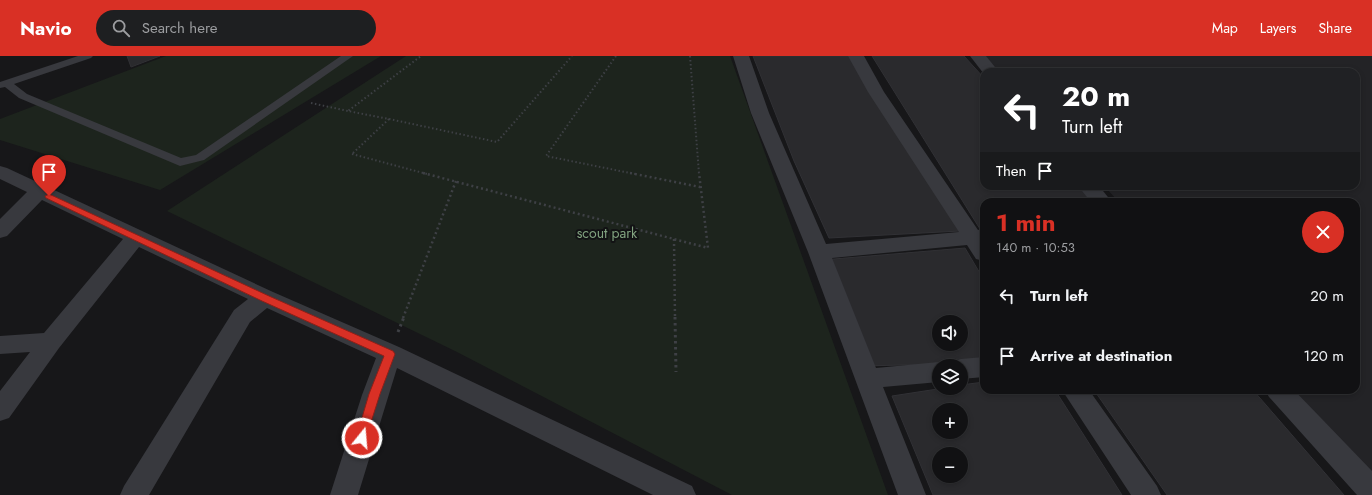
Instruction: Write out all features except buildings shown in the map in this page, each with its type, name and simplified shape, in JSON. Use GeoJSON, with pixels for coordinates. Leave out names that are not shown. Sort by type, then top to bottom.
{"type":"FeatureCollection","features":[{"type":"Feature","properties":{"kind":"street"},"geometry":{"type":"LineString","coordinates":[[741,56],[760,113],[819,252],[912,495]]}},
{"type":"Feature","properties":{"kind":"street"},"geometry":{"type":"LineString","coordinates":[[856,56],[876,92],[980,242]]}},
{"type":"Feature","properties":{"kind":"street"},"geometry":{"type":"LineString","coordinates":[[978,56],[988,68]]}},
{"type":"Feature","properties":{"kind":"street"},"geometry":{"type":"LineString","coordinates":[[0,172],[136,238],[390,354],[682,495]]}},
{"type":"Feature","properties":{"kind":"street"},"geometry":{"type":"LineString","coordinates":[[1092,190],[1098,198]]}},
{"type":"Feature","properties":{"kind":"street"},"geometry":{"type":"LineString","coordinates":[[0,231],[39,192]]}},
{"type":"Feature","properties":{"kind":"street"},"geometry":{"type":"LineString","coordinates":[[0,410],[51,342],[136,238]]}},
{"type":"Feature","properties":{"kind":"street"},"geometry":{"type":"LineString","coordinates":[[819,252],[980,242]]}},
{"type":"Feature","properties":{"kind":"street"},"geometry":{"type":"LineString","coordinates":[[134,495],[242,316],[265,298]]}},
{"type":"Feature","properties":{"kind":"street"},"geometry":{"type":"LineString","coordinates":[[0,345],[51,342]]}},
{"type":"Feature","properties":{"kind":"street"},"geometry":{"type":"LineString","coordinates":[[344,495],[374,394],[390,354]]}},
{"type":"Feature","properties":{"kind":"street"},"geometry":{"type":"LineString","coordinates":[[968,368],[980,367]]}},
{"type":"Feature","properties":{"kind":"street"},"geometry":{"type":"LineString","coordinates":[[867,379],[932,373]]}},
{"type":"Feature","properties":{"kind":"street"},"geometry":{"type":"LineString","coordinates":[[1078,394],[1147,495]]}},
{"type":"Feature","properties":{"kind":"street"},"geometry":{"type":"LineString","coordinates":[[1282,394],[1372,491]]}},
{"type":"Feature","properties":{"kind":"lane"},"geometry":{"type":"LineString","coordinates":[[4,84],[88,56]]}},
{"type":"Feature","properties":{"kind":"lane"},"geometry":{"type":"LineString","coordinates":[[4,84],[23,96],[180,162],[200,158],[348,56]]}},
{"type":"Feature","properties":{"kind":"path"},"geometry":{"type":"LineString","coordinates":[[348,111],[421,56]]}},
{"type":"Feature","properties":{"kind":"path"},"geometry":{"type":"LineString","coordinates":[[287,98],[497,142],[572,56]]}},
{"type":"Feature","properties":{"kind":"path"},"geometry":{"type":"LineString","coordinates":[[616,56],[546,156],[700,187]]}},
{"type":"Feature","properties":{"kind":"path"},"geometry":{"type":"LineString","coordinates":[[389,119],[352,154],[708,248],[700,187],[690,56]]}},
{"type":"Feature","properties":{"kind":"path"},"geometry":{"type":"LineString","coordinates":[[390,354],[456,181]]}},
{"type":"Feature","properties":{"kind":"path"},"geometry":{"type":"LineString","coordinates":[[674,239],[676,372]]}},
{"type":"Feature","properties":{"kind":"shaded area"},"geometry":{"type":"Polygon","coordinates":[[[983,56],[1372,56],[1372,474],[1298,394],[1360,394],[1360,198],[1115,198],[1108,190],[1360,190],[1360,68],[994,68],[983,56]]]}},
{"type":"Feature","properties":{"kind":"green space"},"geometry":{"type":"Polygon","coordinates":[[[166,56],[381,56],[160,190],[0,140],[0,119],[166,56]]]}},
{"type":"Feature","properties":{"kind":"green space","name":"scout park"},"geometry":{"type":"Polygon","coordinates":[[[406,56],[730,56],[888,495],[732,495],[457,352],[167,211],[406,56]]]}},
{"type":"Feature","properties":{"kind":"route"},"geometry":{"type":"LineString","coordinates":[[49,196],[265,298],[390,354],[374,394],[362,438]]}}]}
